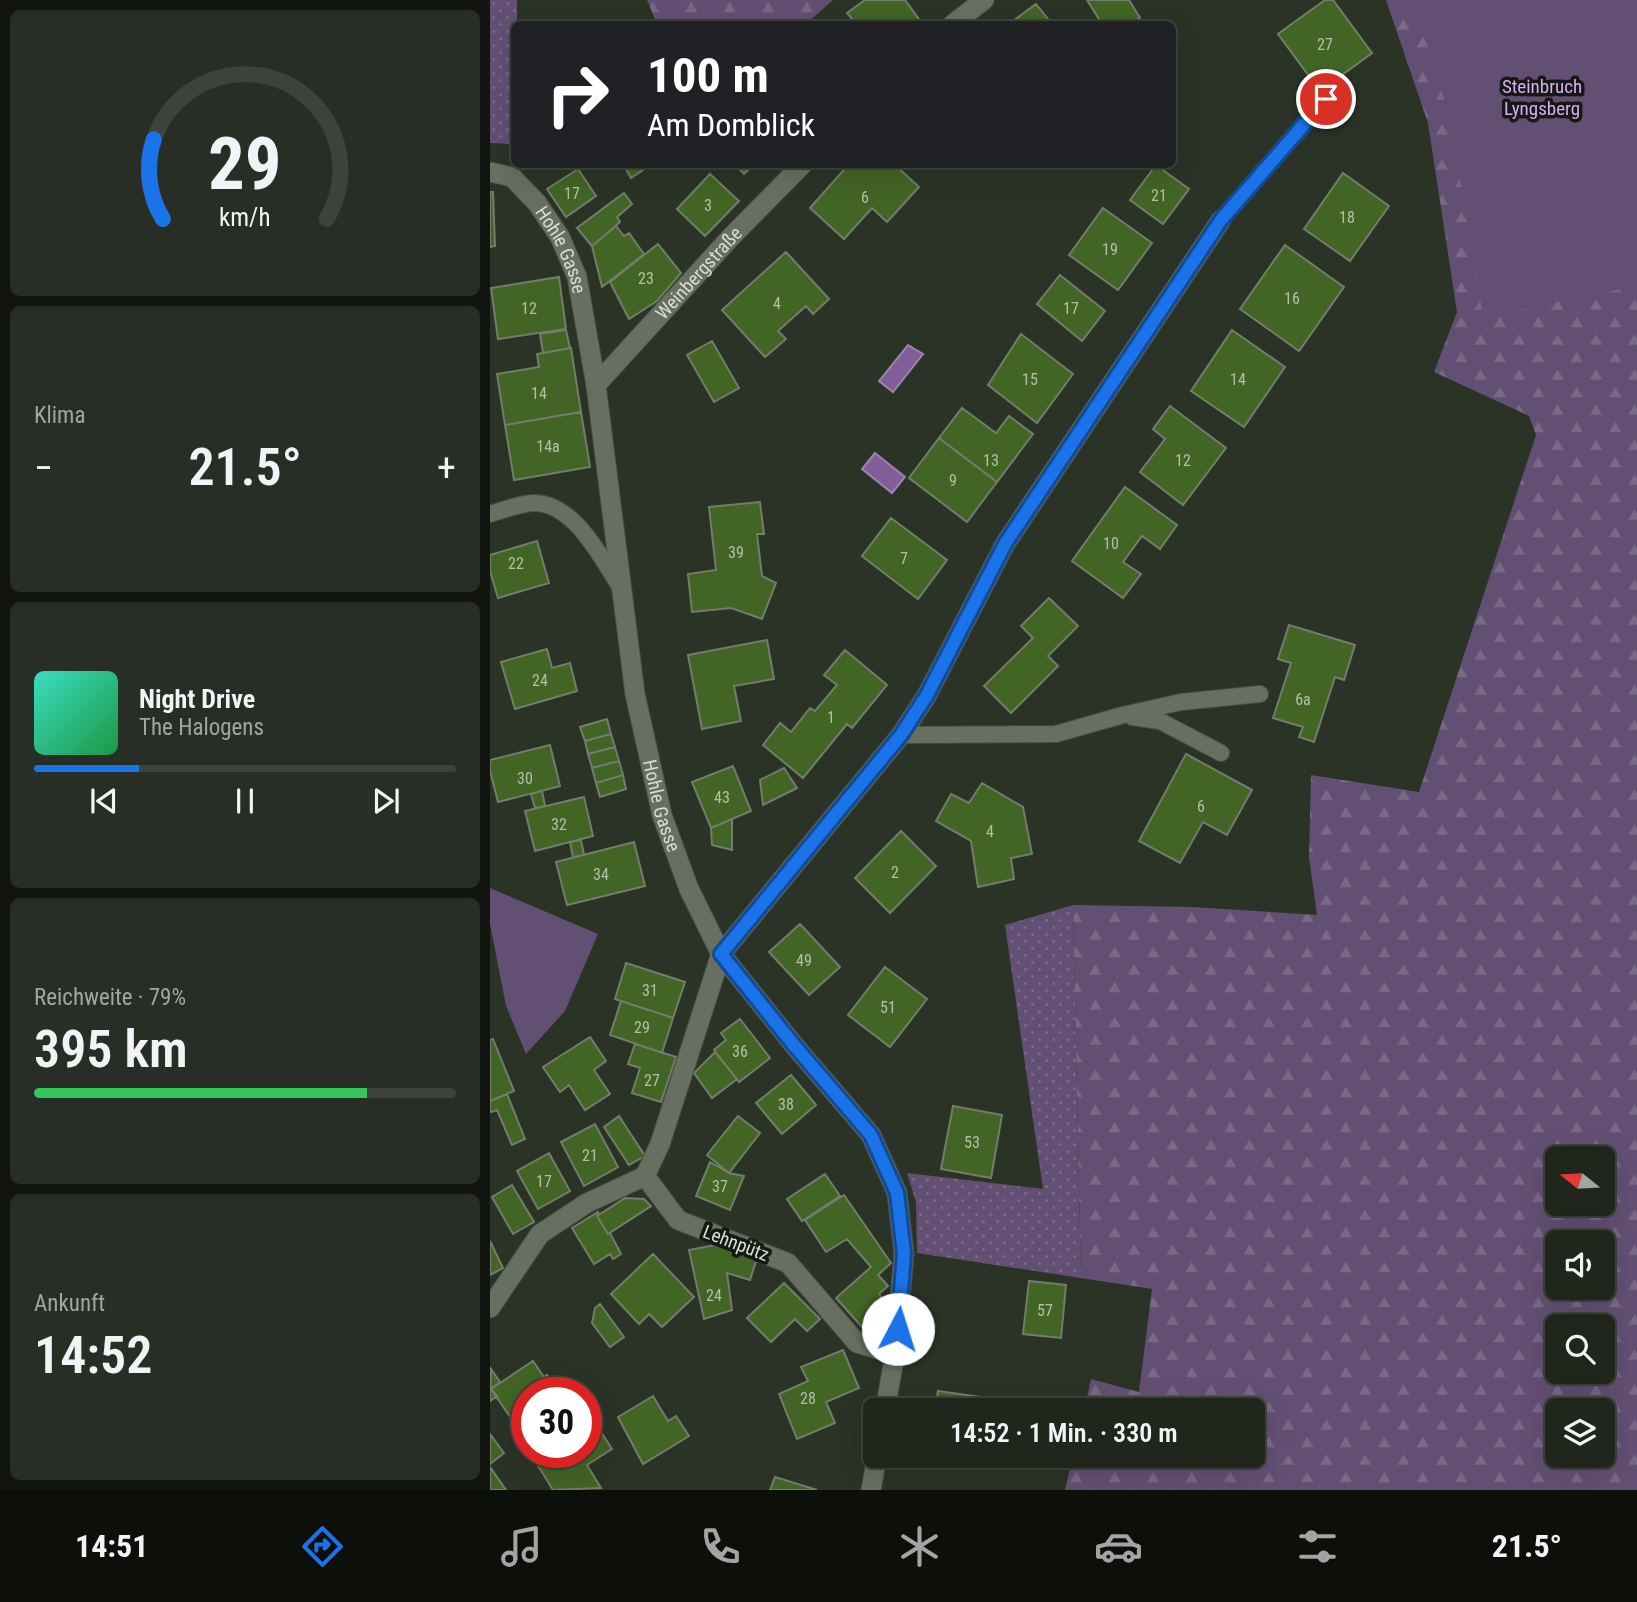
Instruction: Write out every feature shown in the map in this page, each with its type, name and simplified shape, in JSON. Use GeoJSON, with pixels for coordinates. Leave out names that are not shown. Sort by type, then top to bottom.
{"type":"FeatureCollection","features":[{"type":"Feature","properties":{"kind":"street"},"geometry":{"type":"LineString","coordinates":[[957,21],[984,0]]}},
{"type":"Feature","properties":{"kind":"street","name":"Weinbergstraße"},"geometry":{"type":"LineString","coordinates":[[596,385],[730,238],[799,168]]}},
{"type":"Feature","properties":{"kind":"street","name":"Hohle Gasse"},"geometry":{"type":"LineString","coordinates":[[490,172],[512,177],[537,203],[560,237],[577,277],[596,385],[635,694],[662,815],[689,890],[721,954],[871,1135],[897,1193],[904,1254],[895,1353],[887,1398]]}},
{"type":"Feature","properties":{"kind":"street"},"geometry":{"type":"LineString","coordinates":[[490,1308],[540,1234],[587,1203],[646,1176],[660,1144],[721,954],[901,735],[927,695],[1005,544],[1221,220]]}},
{"type":"Feature","properties":{"kind":"street","name":"Lehnpütz"},"geometry":{"type":"LineString","coordinates":[[646,1176],[678,1220],[788,1263],[857,1343],[895,1353]]}},
{"type":"Feature","properties":{"kind":"street"},"geometry":{"type":"LineString","coordinates":[[871,1490],[875,1468]]}},
{"type":"Feature","properties":{"kind":"lane"},"geometry":{"type":"LineString","coordinates":[[1221,220],[1326,99]]}},
{"type":"Feature","properties":{"kind":"lane"},"geometry":{"type":"LineString","coordinates":[[490,514],[533,503],[553,506],[569,516],[596,550],[624,593]]}},
{"type":"Feature","properties":{"kind":"lane"},"geometry":{"type":"LineString","coordinates":[[901,735],[1056,734],[1181,702],[1260,694]]}},
{"type":"Feature","properties":{"kind":"lane"},"geometry":{"type":"LineString","coordinates":[[1123,715],[1160,722],[1221,753]]}},
{"type":"Feature","properties":{"kind":"green space"},"geometry":{"type":"Polygon","coordinates":[[[490,0],[517,0],[517,21],[511,21],[511,144],[490,143],[490,0]]]}},
{"type":"Feature","properties":{"kind":"green space"},"geometry":{"type":"Polygon","coordinates":[[[647,0],[833,0],[809,21],[656,21],[647,0]]]}},
{"type":"Feature","properties":{"kind":"green space"},"geometry":{"type":"Polygon","coordinates":[[[1386,0],[1637,0],[1637,1490],[1065,1490],[1070,1468],[1265,1468],[1265,1398],[1087,1398],[1091,1379],[1139,1392],[1152,1289],[1081,1278],[1073,905],[1192,907],[1317,915],[1309,857],[1311,775],[1419,792],[1536,435],[1529,416],[1434,372],[1457,312],[1428,123],[1386,0]]]}},
{"type":"Feature","properties":{"kind":"green space","name":"Steinbruch Lyngsberg"},"geometry":{"type":"Polygon","coordinates":[[[1413,0],[1637,0],[1637,286],[1483,317],[1450,118],[1413,0]]]}},
{"type":"Feature","properties":{"kind":"green space"},"geometry":{"type":"Polygon","coordinates":[[[490,888],[598,934],[565,1011],[526,1054],[506,1006],[490,924],[490,888]]]}},
{"type":"Feature","properties":{"kind":"green space"},"geometry":{"type":"Polygon","coordinates":[[[1073,905],[1081,1278],[917,1253],[916,1202],[907,1173],[1043,1189],[1005,925],[1073,905]]]}},
{"type":"Feature","properties":{"kind":"shaded area"},"geometry":{"type":"Polygon","coordinates":[[[908,345],[923,354],[893,392],[879,381],[908,345]]]}},
{"type":"Feature","properties":{"kind":"shaded area"},"geometry":{"type":"Polygon","coordinates":[[[875,453],[905,477],[892,493],[862,469],[875,453]]]}},
{"type":"Feature","properties":{"kind":"building"},"geometry":{"type":"Polygon","coordinates":[[[865,0],[905,0],[920,21],[854,21],[847,13],[865,0]]]}},
{"type":"Feature","properties":{"kind":"building"},"geometry":{"type":"Polygon","coordinates":[[[1087,0],[1129,0],[1140,18],[1134,21],[1100,21],[1087,0]]]}},
{"type":"Feature","properties":{"kind":"building"},"geometry":{"type":"Polygon","coordinates":[[[1325,0],[1333,0],[1372,53],[1320,91],[1278,34],[1325,0]]]}},
{"type":"Feature","properties":{"kind":"building"},"geometry":{"type":"Polygon","coordinates":[[[1036,4],[1050,21],[1013,21],[1036,4]]]}},
{"type":"Feature","properties":{"kind":"building"},"geometry":{"type":"Polygon","coordinates":[[[625,168],[646,168],[631,178],[625,168]]]}},
{"type":"Feature","properties":{"kind":"building"},"geometry":{"type":"Polygon","coordinates":[[[739,168],[750,168],[744,174],[739,168]]]}},
{"type":"Feature","properties":{"kind":"building"},"geometry":{"type":"Polygon","coordinates":[[[845,168],[898,168],[919,187],[887,222],[872,208],[844,239],[810,208],[845,168]]]}},
{"type":"Feature","properties":{"kind":"building"},"geometry":{"type":"Polygon","coordinates":[[[1154,168],[1160,168],[1189,189],[1163,224],[1130,200],[1154,168]]]}},
{"type":"Feature","properties":{"kind":"building"},"geometry":{"type":"Polygon","coordinates":[[[578,169],[596,196],[566,217],[547,189],[578,169]]]}},
{"type":"Feature","properties":{"kind":"building"},"geometry":{"type":"Polygon","coordinates":[[[1343,173],[1389,206],[1350,261],[1304,229],[1343,173]]]}},
{"type":"Feature","properties":{"kind":"building"},"geometry":{"type":"Polygon","coordinates":[[[710,174],[739,201],[705,236],[677,209],[710,174]]]}},
{"type":"Feature","properties":{"kind":"building"},"geometry":{"type":"Polygon","coordinates":[[[490,192],[493,192],[495,246],[490,247],[490,192]]]}},
{"type":"Feature","properties":{"kind":"building"},"geometry":{"type":"Polygon","coordinates":[[[624,193],[632,204],[617,217],[620,222],[592,246],[577,228],[624,193]]]}},
{"type":"Feature","properties":{"kind":"building"},"geometry":{"type":"Polygon","coordinates":[[[1103,208],[1152,243],[1118,290],[1069,255],[1103,208]]]}},
{"type":"Feature","properties":{"kind":"building"},"geometry":{"type":"Polygon","coordinates":[[[616,226],[624,236],[629,233],[644,254],[602,287],[592,246],[616,226]]]}},
{"type":"Feature","properties":{"kind":"building"},"geometry":{"type":"Polygon","coordinates":[[[658,244],[681,273],[657,301],[629,319],[610,282],[658,244]]]}},
{"type":"Feature","properties":{"kind":"building"},"geometry":{"type":"Polygon","coordinates":[[[1285,245],[1344,287],[1299,351],[1240,309],[1285,245]]]}},
{"type":"Feature","properties":{"kind":"building"},"geometry":{"type":"Polygon","coordinates":[[[786,252],[829,299],[813,314],[806,306],[778,331],[786,339],[765,357],[722,310],[786,252]]]}},
{"type":"Feature","properties":{"kind":"building"},"geometry":{"type":"Polygon","coordinates":[[[1060,275],[1105,311],[1082,341],[1037,304],[1060,275]]]}},
{"type":"Feature","properties":{"kind":"building"},"geometry":{"type":"Polygon","coordinates":[[[559,277],[566,329],[498,339],[491,288],[559,277]]]}},
{"type":"Feature","properties":{"kind":"building"},"geometry":{"type":"Polygon","coordinates":[[[566,330],[570,348],[543,353],[540,334],[566,330]]]}},
{"type":"Feature","properties":{"kind":"building"},"geometry":{"type":"Polygon","coordinates":[[[1232,330],[1285,367],[1244,427],[1191,391],[1232,330]]]}},
{"type":"Feature","properties":{"kind":"building"},"geometry":{"type":"Polygon","coordinates":[[[1021,334],[1073,374],[1037,423],[988,385],[1021,334]]]}},
{"type":"Feature","properties":{"kind":"building"},"geometry":{"type":"Polygon","coordinates":[[[712,341],[739,388],[714,402],[687,355],[712,341]]]}},
{"type":"Feature","properties":{"kind":"building"},"geometry":{"type":"Polygon","coordinates":[[[571,348],[581,412],[505,425],[497,374],[539,367],[537,354],[571,348]]]}},
{"type":"Feature","properties":{"kind":"building"},"geometry":{"type":"Polygon","coordinates":[[[1170,406],[1226,448],[1183,505],[1140,472],[1165,439],[1153,429],[1170,406]]]}},
{"type":"Feature","properties":{"kind":"building"},"geometry":{"type":"Polygon","coordinates":[[[962,408],[996,433],[1009,416],[1033,434],[997,482],[939,438],[962,408]]]}},
{"type":"Feature","properties":{"kind":"building"},"geometry":{"type":"Polygon","coordinates":[[[581,412],[590,467],[514,480],[505,425],[581,412]]]}},
{"type":"Feature","properties":{"kind":"building"},"geometry":{"type":"Polygon","coordinates":[[[939,438],[997,482],[967,522],[909,478],[939,438]]]}},
{"type":"Feature","properties":{"kind":"building"},"geometry":{"type":"Polygon","coordinates":[[[1125,487],[1177,525],[1160,549],[1142,536],[1123,562],[1141,574],[1123,598],[1072,561],[1125,487]]]}},
{"type":"Feature","properties":{"kind":"building"},"geometry":{"type":"Polygon","coordinates":[[[760,502],[764,534],[757,534],[762,576],[776,583],[762,619],[731,608],[692,612],[688,574],[716,570],[709,507],[760,502]]]}},
{"type":"Feature","properties":{"kind":"building"},"geometry":{"type":"Polygon","coordinates":[[[891,518],[947,560],[918,599],[862,556],[891,518]]]}},
{"type":"Feature","properties":{"kind":"building"},"geometry":{"type":"Polygon","coordinates":[[[537,541],[549,583],[498,598],[490,571],[490,555],[537,541]]]}},
{"type":"Feature","properties":{"kind":"building"},"geometry":{"type":"Polygon","coordinates":[[[1049,598],[1078,626],[1048,656],[1058,666],[1011,713],[984,686],[1033,638],[1021,626],[1049,598]]]}},
{"type":"Feature","properties":{"kind":"building"},"geometry":{"type":"Polygon","coordinates":[[[1289,625],[1355,645],[1344,680],[1335,677],[1314,742],[1299,737],[1303,727],[1273,718],[1291,663],[1278,659],[1289,625]]]}},
{"type":"Feature","properties":{"kind":"building"},"geometry":{"type":"Polygon","coordinates":[[[767,640],[774,679],[734,686],[741,721],[702,729],[688,655],[767,640]]]}},
{"type":"Feature","properties":{"kind":"building"},"geometry":{"type":"Polygon","coordinates":[[[547,649],[552,668],[570,663],[577,691],[515,709],[501,662],[547,649]]]}},
{"type":"Feature","properties":{"kind":"building"},"geometry":{"type":"Polygon","coordinates":[[[845,650],[887,685],[852,728],[847,724],[803,778],[763,745],[780,723],[791,732],[810,708],[815,711],[837,685],[824,675],[845,650]]]}},
{"type":"Feature","properties":{"kind":"building"},"geometry":{"type":"Polygon","coordinates":[[[607,719],[611,734],[585,741],[580,727],[607,719]]]}},
{"type":"Feature","properties":{"kind":"building"},"geometry":{"type":"Polygon","coordinates":[[[611,734],[615,747],[588,754],[585,741],[611,734]]]}},
{"type":"Feature","properties":{"kind":"building"},"geometry":{"type":"Polygon","coordinates":[[[550,745],[560,786],[498,802],[490,760],[550,745]]]}},
{"type":"Feature","properties":{"kind":"building"},"geometry":{"type":"Polygon","coordinates":[[[615,747],[619,761],[592,768],[588,754],[615,747]]]}},
{"type":"Feature","properties":{"kind":"building"},"geometry":{"type":"Polygon","coordinates":[[[1186,754],[1252,790],[1227,835],[1203,822],[1180,863],[1139,841],[1186,754]]]}},
{"type":"Feature","properties":{"kind":"building"},"geometry":{"type":"Polygon","coordinates":[[[619,761],[623,775],[596,783],[592,768],[619,761]]]}},
{"type":"Feature","properties":{"kind":"building"},"geometry":{"type":"Polygon","coordinates":[[[733,766],[751,811],[711,828],[692,782],[733,766]]]}},
{"type":"Feature","properties":{"kind":"building"},"geometry":{"type":"Polygon","coordinates":[[[784,768],[797,788],[763,805],[760,780],[784,768]]]}},
{"type":"Feature","properties":{"kind":"building"},"geometry":{"type":"Polygon","coordinates":[[[623,775],[626,789],[600,797],[596,783],[623,775]]]}},
{"type":"Feature","properties":{"kind":"building"},"geometry":{"type":"Polygon","coordinates":[[[982,783],[1023,807],[1032,854],[1011,858],[1014,879],[978,887],[971,841],[936,821],[951,794],[969,803],[982,783]]]}},
{"type":"Feature","properties":{"kind":"building"},"geometry":{"type":"Polygon","coordinates":[[[542,791],[545,806],[535,808],[531,794],[542,791]]]}},
{"type":"Feature","properties":{"kind":"building"},"geometry":{"type":"Polygon","coordinates":[[[584,797],[593,836],[535,851],[525,811],[584,797]]]}},
{"type":"Feature","properties":{"kind":"building"},"geometry":{"type":"Polygon","coordinates":[[[732,819],[732,850],[712,845],[711,828],[732,819]]]}},
{"type":"Feature","properties":{"kind":"building"},"geometry":{"type":"Polygon","coordinates":[[[901,831],[936,866],[890,913],[855,878],[901,831]]]}},
{"type":"Feature","properties":{"kind":"building"},"geometry":{"type":"Polygon","coordinates":[[[581,840],[584,855],[573,857],[570,842],[581,840]]]}},
{"type":"Feature","properties":{"kind":"building"},"geometry":{"type":"Polygon","coordinates":[[[634,842],[645,886],[567,905],[556,862],[634,842]]]}},
{"type":"Feature","properties":{"kind":"building"},"geometry":{"type":"Polygon","coordinates":[[[800,924],[840,967],[809,995],[769,952],[800,924]]]}},
{"type":"Feature","properties":{"kind":"building"},"geometry":{"type":"Polygon","coordinates":[[[626,963],[685,982],[673,1018],[615,999],[626,963]]]}},
{"type":"Feature","properties":{"kind":"building"},"geometry":{"type":"Polygon","coordinates":[[[885,967],[927,999],[890,1047],[848,1015],[885,967]]]}},
{"type":"Feature","properties":{"kind":"building"},"geometry":{"type":"Polygon","coordinates":[[[621,1001],[673,1018],[662,1053],[610,1035],[621,1001]]]}},
{"type":"Feature","properties":{"kind":"building"},"geometry":{"type":"Polygon","coordinates":[[[740,1019],[770,1058],[739,1082],[714,1050],[726,1040],[721,1033],[740,1019]]]}},
{"type":"Feature","properties":{"kind":"building"},"geometry":{"type":"Polygon","coordinates":[[[590,1037],[606,1061],[594,1070],[610,1094],[585,1110],[569,1085],[560,1092],[543,1067],[590,1037]]]}},
{"type":"Feature","properties":{"kind":"building"},"geometry":{"type":"Polygon","coordinates":[[[493,1039],[514,1091],[490,1101],[490,1040],[493,1039]]]}},
{"type":"Feature","properties":{"kind":"building"},"geometry":{"type":"Polygon","coordinates":[[[635,1044],[676,1057],[661,1102],[632,1093],[640,1068],[628,1064],[635,1044]]]}},
{"type":"Feature","properties":{"kind":"building"},"geometry":{"type":"Polygon","coordinates":[[[715,1052],[737,1079],[712,1098],[694,1073],[715,1052]]]}},
{"type":"Feature","properties":{"kind":"building"},"geometry":{"type":"Polygon","coordinates":[[[791,1075],[816,1105],[782,1134],[756,1103],[791,1075]]]}},
{"type":"Feature","properties":{"kind":"building"},"geometry":{"type":"Polygon","coordinates":[[[507,1094],[525,1139],[512,1145],[497,1110],[490,1110],[490,1101],[507,1094]]]}},
{"type":"Feature","properties":{"kind":"building"},"geometry":{"type":"Polygon","coordinates":[[[953,1106],[1002,1115],[991,1178],[941,1169],[953,1106]]]}},
{"type":"Feature","properties":{"kind":"building"},"geometry":{"type":"Polygon","coordinates":[[[619,1116],[645,1156],[629,1165],[604,1127],[619,1116]]]}},
{"type":"Feature","properties":{"kind":"building"},"geometry":{"type":"Polygon","coordinates":[[[738,1116],[760,1133],[729,1173],[707,1155],[738,1116]]]}},
{"type":"Feature","properties":{"kind":"building"},"geometry":{"type":"Polygon","coordinates":[[[595,1124],[618,1167],[584,1186],[561,1142],[595,1124]]]}},
{"type":"Feature","properties":{"kind":"building"},"geometry":{"type":"Polygon","coordinates":[[[549,1153],[570,1191],[538,1209],[517,1171],[549,1153]]]}},
{"type":"Feature","properties":{"kind":"building"},"geometry":{"type":"Polygon","coordinates":[[[710,1162],[729,1173],[744,1176],[730,1210],[696,1196],[710,1162]]]}},
{"type":"Feature","properties":{"kind":"building"},"geometry":{"type":"Polygon","coordinates":[[[825,1174],[840,1196],[802,1221],[787,1199],[825,1174]]]}},
{"type":"Feature","properties":{"kind":"building"},"geometry":{"type":"Polygon","coordinates":[[[512,1185],[534,1222],[513,1234],[492,1197],[512,1185]]]}},
{"type":"Feature","properties":{"kind":"building"},"geometry":{"type":"Polygon","coordinates":[[[844,1195],[891,1263],[878,1275],[888,1286],[879,1294],[887,1305],[862,1327],[836,1298],[871,1267],[847,1239],[826,1252],[805,1220],[844,1195]]]}},
{"type":"Feature","properties":{"kind":"building"},"geometry":{"type":"Polygon","coordinates":[[[625,1198],[644,1199],[651,1206],[608,1234],[597,1216],[625,1198]]]}},
{"type":"Feature","properties":{"kind":"building"},"geometry":{"type":"Polygon","coordinates":[[[598,1212],[597,1216],[621,1254],[613,1259],[610,1254],[594,1264],[572,1228],[598,1212]]]}},
{"type":"Feature","properties":{"kind":"building"},"geometry":{"type":"Polygon","coordinates":[[[490,1241],[503,1268],[490,1275],[490,1241]]]}},
{"type":"Feature","properties":{"kind":"building"},"geometry":{"type":"Polygon","coordinates":[[[720,1244],[757,1258],[750,1280],[727,1273],[732,1310],[704,1319],[689,1250],[720,1244]]]}},
{"type":"Feature","properties":{"kind":"building"},"geometry":{"type":"Polygon","coordinates":[[[653,1254],[694,1297],[662,1327],[649,1314],[639,1324],[611,1294],[653,1254]]]}},
{"type":"Feature","properties":{"kind":"building"},"geometry":{"type":"Polygon","coordinates":[[[1029,1281],[1066,1285],[1061,1338],[1023,1334],[1029,1281]]]}},
{"type":"Feature","properties":{"kind":"building"},"geometry":{"type":"Polygon","coordinates":[[[784,1283],[820,1319],[807,1331],[795,1319],[771,1342],[747,1318],[784,1283]]]}},
{"type":"Feature","properties":{"kind":"building"},"geometry":{"type":"Polygon","coordinates":[[[600,1304],[624,1337],[610,1347],[592,1323],[595,1308],[600,1304]]]}},
{"type":"Feature","properties":{"kind":"building"},"geometry":{"type":"Polygon","coordinates":[[[843,1350],[859,1388],[826,1402],[835,1423],[797,1439],[779,1394],[808,1381],[801,1367],[843,1350]]]}},
{"type":"Feature","properties":{"kind":"building"},"geometry":{"type":"Polygon","coordinates":[[[533,1361],[544,1377],[511,1377],[511,1418],[491,1389],[533,1361]]]}},
{"type":"Feature","properties":{"kind":"building"},"geometry":{"type":"Polygon","coordinates":[[[491,1369],[500,1382],[491,1389],[497,1396],[490,1401],[491,1369]]]}},
{"type":"Feature","properties":{"kind":"building"},"geometry":{"type":"Polygon","coordinates":[[[938,1391],[989,1398],[937,1398],[938,1391]]]}},
{"type":"Feature","properties":{"kind":"building"},"geometry":{"type":"Polygon","coordinates":[[[653,1396],[668,1421],[676,1416],[689,1436],[643,1464],[618,1417],[653,1396]]]}},
{"type":"Feature","properties":{"kind":"building"},"geometry":{"type":"Polygon","coordinates":[[[490,1434],[504,1453],[490,1464],[490,1434]]]}},
{"type":"Feature","properties":{"kind":"building"},"geometry":{"type":"Polygon","coordinates":[[[602,1434],[612,1449],[602,1455],[602,1434]]]}},
{"type":"Feature","properties":{"kind":"building"},"geometry":{"type":"Polygon","coordinates":[[[490,1467],[506,1490],[490,1490],[490,1467]]]}},
{"type":"Feature","properties":{"kind":"building"},"geometry":{"type":"Polygon","coordinates":[[[539,1468],[589,1468],[601,1488],[553,1490],[539,1468]]]}},
{"type":"Feature","properties":{"kind":"building"},"geometry":{"type":"Polygon","coordinates":[[[775,1477],[817,1490],[770,1490],[775,1477]]]}},
{"type":"Feature","properties":{"kind":"route"},"geometry":{"type":"LineString","coordinates":[[898,1329],[904,1254],[897,1193],[871,1135],[721,954],[901,735],[927,695],[1005,544],[1221,220],[1326,99]]}}]}
